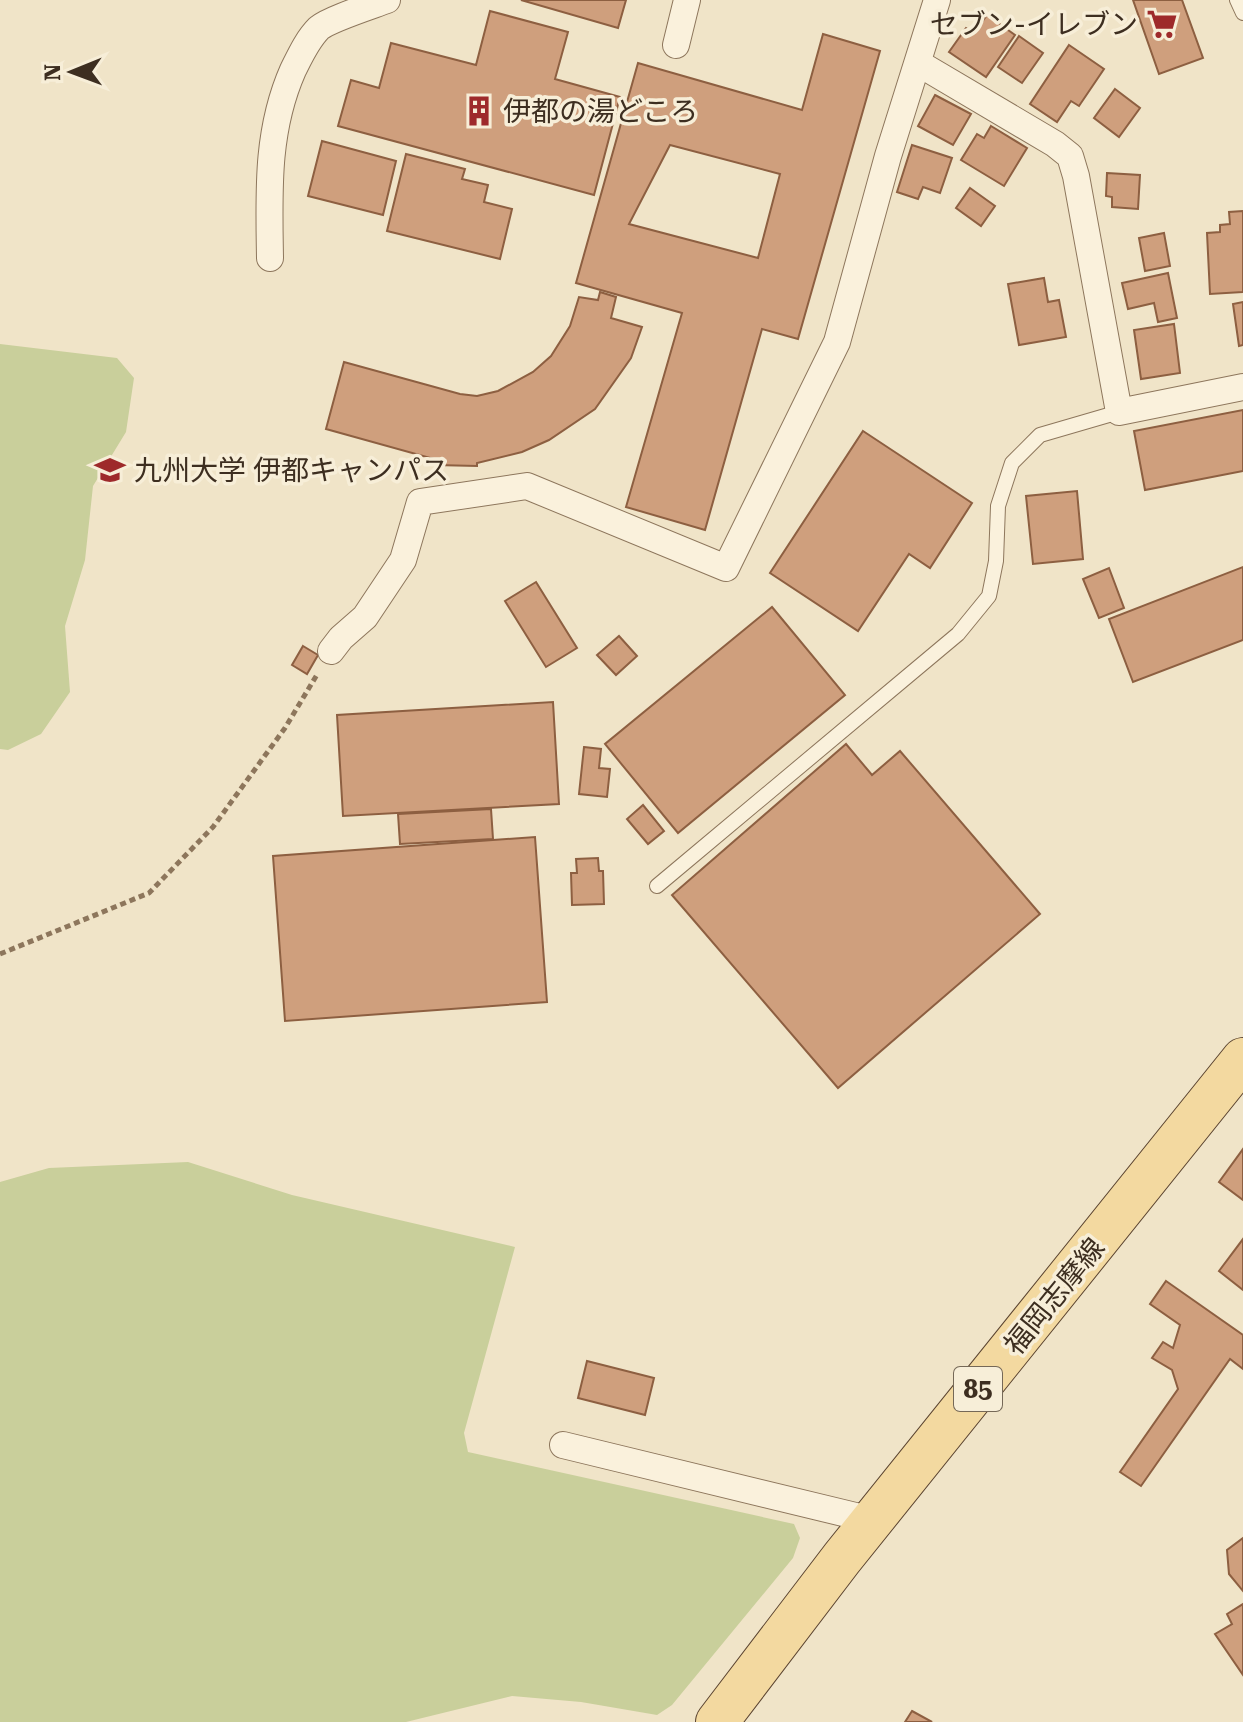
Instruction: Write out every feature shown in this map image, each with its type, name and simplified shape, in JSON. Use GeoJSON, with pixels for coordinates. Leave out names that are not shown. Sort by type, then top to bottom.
{"type":"FeatureCollection","features":[{"type":"Feature","properties":{"kind":"main road","name":"福岡志摩線"},"geometry":{"type":"LineString","coordinates":[[717,1722],[872,1520],[1243,1059]]}},
{"type":"Feature","properties":{"kind":"street"},"geometry":{"type":"LineString","coordinates":[[270,258],[269,193],[274,128],[286,87],[303,49],[320,27],[387,0]]}},
{"type":"Feature","properties":{"kind":"street"},"geometry":{"type":"LineString","coordinates":[[676,45],[687,0]]}},
{"type":"Feature","properties":{"kind":"street"},"geometry":{"type":"LineString","coordinates":[[331,651],[365,617],[403,560],[420,502],[527,486],[726,568],[837,342],[888,156],[937,0]]}},
{"type":"Feature","properties":{"kind":"street"},"geometry":{"type":"LineString","coordinates":[[918,63],[1055,144],[1070,156],[1119,412],[1243,387]]}},
{"type":"Feature","properties":{"kind":"street"},"geometry":{"type":"LineString","coordinates":[[563,1445],[872,1520]]}},
{"type":"Feature","properties":{"kind":"lane"},"geometry":{"type":"LineString","coordinates":[[657,886],[958,634],[989,596],[996,561],[998,506],[1012,463],[1040,435],[1119,412]]}},
{"type":"Feature","properties":{"kind":"path"},"geometry":{"type":"LineString","coordinates":[[0,954],[149,893],[213,827],[285,728],[331,651]]}},
{"type":"Feature","properties":{"kind":"green space"},"geometry":{"type":"Polygon","coordinates":[[[0,344],[117,358],[134,378],[126,432],[93,486],[85,560],[65,626],[70,692],[41,734],[8,750],[0,749],[0,344]]]}},
{"type":"Feature","properties":{"kind":"green space"},"geometry":{"type":"Polygon","coordinates":[[[188,1162],[292,1195],[515,1247],[464,1433],[468,1452],[794,1524],[800,1538],[793,1558],[672,1705],[657,1715],[581,1702],[512,1696],[406,1722],[0,1722],[0,1182],[49,1168],[188,1162]]]}},
{"type":"Feature","properties":{"kind":"building"},"geometry":{"type":"Polygon","coordinates":[[[521,0],[626,0],[618,28],[521,0]]]}},
{"type":"Feature","properties":{"kind":"building"},"geometry":{"type":"Polygon","coordinates":[[[1133,0],[1182,0],[1203,58],[1159,74],[1133,0]]]}},
{"type":"Feature","properties":{"kind":"building","name":"伊都の湯どころ"},"geometry":{"type":"Polygon","coordinates":[[[490,11],[568,32],[555,79],[620,97],[594,195],[338,126],[351,80],[379,88],[391,43],[476,65],[490,11]]]}},
{"type":"Feature","properties":{"kind":"building"},"geometry":{"type":"Polygon","coordinates":[[[987,15],[1015,35],[986,77],[949,52],[966,28],[974,33],[987,15]]]}},
{"type":"Feature","properties":{"kind":"building"},"geometry":{"type":"Polygon","coordinates":[[[823,34],[880,51],[798,339],[762,329],[705,530],[626,507],[682,313],[576,283],[638,63],[802,110],[823,34]],[[670,145],[629,224],[758,258],[780,174],[670,145]]]}},
{"type":"Feature","properties":{"kind":"building"},"geometry":{"type":"Polygon","coordinates":[[[1019,36],[1043,53],[1022,83],[998,67],[1019,36]]]}},
{"type":"Feature","properties":{"kind":"building"},"geometry":{"type":"Polygon","coordinates":[[[1069,45],[1104,69],[1079,106],[1071,101],[1057,122],[1030,104],[1069,45]]]}},
{"type":"Feature","properties":{"kind":"building"},"geometry":{"type":"Polygon","coordinates":[[[1115,89],[1140,108],[1119,137],[1094,118],[1115,89]]]}},
{"type":"Feature","properties":{"kind":"building"},"geometry":{"type":"Polygon","coordinates":[[[935,95],[971,114],[953,145],[918,126],[935,95]]]}},
{"type":"Feature","properties":{"kind":"building"},"geometry":{"type":"Polygon","coordinates":[[[991,126],[1027,148],[1004,186],[961,160],[977,134],[984,138],[991,126]]]}},
{"type":"Feature","properties":{"kind":"building"},"geometry":{"type":"Polygon","coordinates":[[[322,141],[396,161],[383,215],[308,196],[322,141]]]}},
{"type":"Feature","properties":{"kind":"building"},"geometry":{"type":"Polygon","coordinates":[[[912,145],[952,158],[940,193],[923,187],[918,199],[897,192],[912,145]]]}},
{"type":"Feature","properties":{"kind":"building"},"geometry":{"type":"Polygon","coordinates":[[[406,154],[465,169],[462,179],[488,185],[484,202],[512,209],[500,259],[387,231],[406,154]]]}},
{"type":"Feature","properties":{"kind":"building"},"geometry":{"type":"Polygon","coordinates":[[[1107,173],[1140,175],[1138,209],[1112,207],[1112,197],[1106,196],[1107,173]]]}},
{"type":"Feature","properties":{"kind":"building"},"geometry":{"type":"Polygon","coordinates":[[[970,188],[995,206],[981,226],[956,208],[970,188]]]}},
{"type":"Feature","properties":{"kind":"building"},"geometry":{"type":"Polygon","coordinates":[[[1243,211],[1243,292],[1210,294],[1207,233],[1220,232],[1220,225],[1230,224],[1229,212],[1243,211]]]}},
{"type":"Feature","properties":{"kind":"building"},"geometry":{"type":"Polygon","coordinates":[[[1164,233],[1170,266],[1145,271],[1139,238],[1164,233]]]}},
{"type":"Feature","properties":{"kind":"building"},"geometry":{"type":"Polygon","coordinates":[[[1168,273],[1177,318],[1158,322],[1154,303],[1128,309],[1122,283],[1168,273]]]}},
{"type":"Feature","properties":{"kind":"building"},"geometry":{"type":"Polygon","coordinates":[[[1044,278],[1048,302],[1059,300],[1066,337],[1019,345],[1008,284],[1044,278]]]}},
{"type":"Feature","properties":{"kind":"building"},"geometry":{"type":"Polygon","coordinates":[[[600,292],[616,297],[611,318],[642,327],[631,358],[595,409],[549,440],[522,452],[477,463],[477,466],[435,465],[434,459],[326,429],[344,362],[460,394],[477,396],[498,391],[533,372],[551,356],[570,326],[579,297],[598,300],[600,292]]]}},
{"type":"Feature","properties":{"kind":"building"},"geometry":{"type":"Polygon","coordinates":[[[1243,302],[1243,345],[1239,346],[1233,304],[1243,302]]]}},
{"type":"Feature","properties":{"kind":"building"},"geometry":{"type":"Polygon","coordinates":[[[1174,324],[1180,373],[1141,379],[1134,330],[1174,324]]]}},
{"type":"Feature","properties":{"kind":"building"},"geometry":{"type":"Polygon","coordinates":[[[1243,410],[1243,471],[1145,490],[1134,431],[1243,410]]]}},
{"type":"Feature","properties":{"kind":"building"},"geometry":{"type":"Polygon","coordinates":[[[863,431],[972,503],[930,568],[909,554],[858,631],[770,573],[863,431]]]}},
{"type":"Feature","properties":{"kind":"building"},"geometry":{"type":"Polygon","coordinates":[[[1077,491],[1083,559],[1033,564],[1026,496],[1077,491]]]}},
{"type":"Feature","properties":{"kind":"building"},"geometry":{"type":"Polygon","coordinates":[[[1243,567],[1243,640],[1133,682],[1109,619],[1243,567]]]}},
{"type":"Feature","properties":{"kind":"building"},"geometry":{"type":"Polygon","coordinates":[[[1109,568],[1124,608],[1099,618],[1083,579],[1109,568]]]}},
{"type":"Feature","properties":{"kind":"building"},"geometry":{"type":"Polygon","coordinates":[[[536,582],[577,648],[546,667],[505,601],[536,582]]]}},
{"type":"Feature","properties":{"kind":"building"},"geometry":{"type":"Polygon","coordinates":[[[772,607],[845,695],[678,833],[605,744],[772,607]]]}},
{"type":"Feature","properties":{"kind":"building"},"geometry":{"type":"Polygon","coordinates":[[[619,636],[637,656],[616,675],[597,655],[619,636]]]}},
{"type":"Feature","properties":{"kind":"building"},"geometry":{"type":"Polygon","coordinates":[[[303,646],[318,655],[307,674],[292,665],[303,646]]]}},
{"type":"Feature","properties":{"kind":"building"},"geometry":{"type":"Polygon","coordinates":[[[553,702],[559,804],[343,816],[337,715],[553,702]]]}},
{"type":"Feature","properties":{"kind":"building"},"geometry":{"type":"Polygon","coordinates":[[[846,744],[872,775],[900,751],[1040,914],[838,1088],[672,895],[846,744]]]}},
{"type":"Feature","properties":{"kind":"building"},"geometry":{"type":"Polygon","coordinates":[[[584,747],[601,749],[599,768],[610,769],[607,797],[579,794],[584,747]]]}},
{"type":"Feature","properties":{"kind":"building"},"geometry":{"type":"Polygon","coordinates":[[[643,805],[664,831],[648,844],[627,819],[643,805]]]}},
{"type":"Feature","properties":{"kind":"building"},"geometry":{"type":"Polygon","coordinates":[[[491,809],[493,839],[400,844],[398,814],[491,809]]]}},
{"type":"Feature","properties":{"kind":"building"},"geometry":{"type":"Polygon","coordinates":[[[535,837],[547,1002],[285,1021],[273,856],[535,837]]]}},
{"type":"Feature","properties":{"kind":"building"},"geometry":{"type":"Polygon","coordinates":[[[598,858],[599,871],[603,871],[604,904],[572,905],[571,873],[577,873],[576,859],[598,858]]]}},
{"type":"Feature","properties":{"kind":"building"},"geometry":{"type":"Polygon","coordinates":[[[1243,1149],[1243,1200],[1219,1182],[1243,1149]]]}},
{"type":"Feature","properties":{"kind":"building"},"geometry":{"type":"Polygon","coordinates":[[[1243,1239],[1243,1290],[1219,1271],[1243,1239]]]}},
{"type":"Feature","properties":{"kind":"building"},"geometry":{"type":"Polygon","coordinates":[[[1166,1281],[1243,1335],[1243,1369],[1230,1359],[1141,1486],[1120,1472],[1178,1389],[1172,1370],[1152,1358],[1163,1342],[1173,1348],[1180,1325],[1150,1304],[1166,1281]]]}},
{"type":"Feature","properties":{"kind":"building"},"geometry":{"type":"Polygon","coordinates":[[[587,1361],[654,1378],[645,1415],[578,1398],[587,1361]]]}},
{"type":"Feature","properties":{"kind":"building"},"geometry":{"type":"Polygon","coordinates":[[[1243,1538],[1243,1591],[1229,1574],[1227,1550],[1243,1538]]]}},
{"type":"Feature","properties":{"kind":"building"},"geometry":{"type":"Polygon","coordinates":[[[1243,1604],[1243,1675],[1215,1634],[1232,1624],[1227,1614],[1243,1604]]]}},
{"type":"Feature","properties":{"kind":"building"},"geometry":{"type":"Polygon","coordinates":[[[912,1711],[932,1722],[905,1722],[912,1711]]]}},
{"type":"Feature","properties":{"kind":"place","name":"セブン-イレブン"},"geometry":{"type":"Point","coordinates":[1162,24]}},
{"type":"Feature","properties":{"kind":"place","name":"伊都の湯どころ"},"geometry":{"type":"Point","coordinates":[479,111]}},
{"type":"Feature","properties":{"kind":"place","name":"九州大学 伊都キャンパス"},"geometry":{"type":"Point","coordinates":[110,470]}}]}
